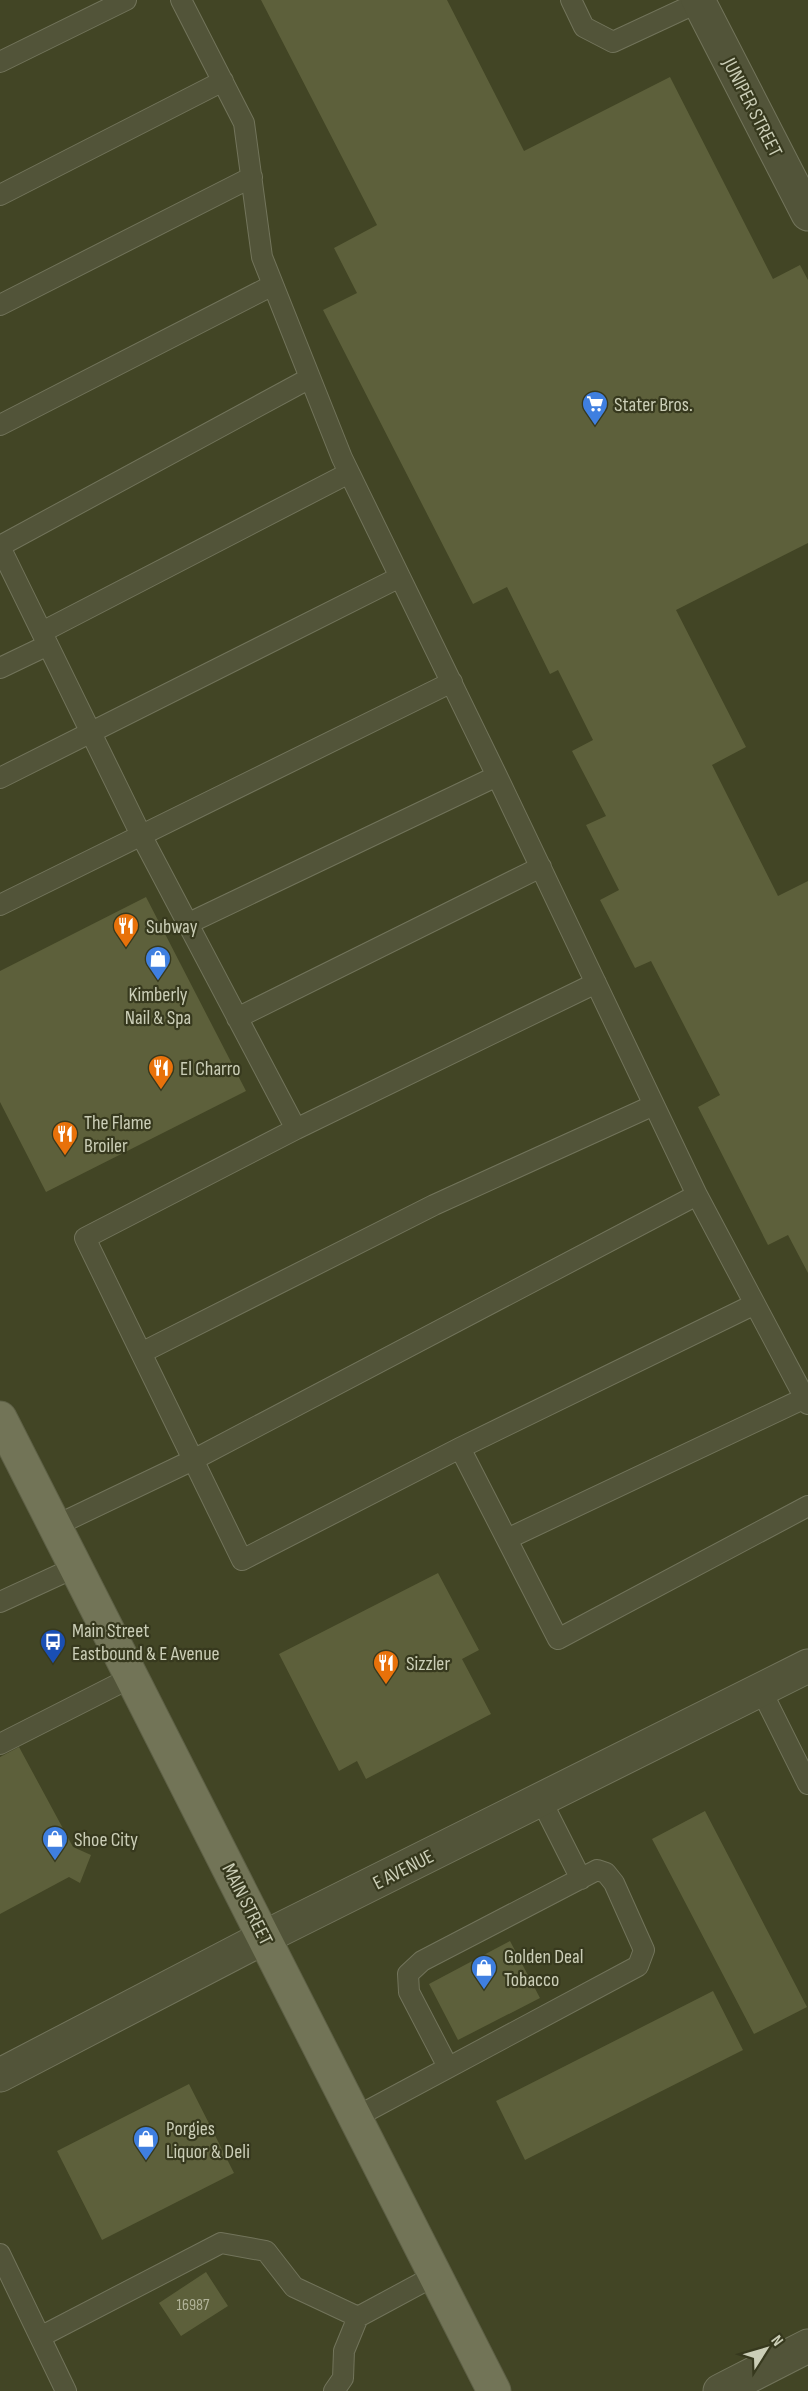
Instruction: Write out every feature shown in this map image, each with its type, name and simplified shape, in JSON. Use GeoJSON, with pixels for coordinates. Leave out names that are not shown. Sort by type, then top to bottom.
{"type":"FeatureCollection","features":[{"type":"Feature","properties":{"kind":"main road","name":"MAIN STREET"},"geometry":{"type":"LineString","coordinates":[[0,1418],[494,2391]]}},
{"type":"Feature","properties":{"kind":"street","name":"JUNIPER STREET"},"geometry":{"type":"LineString","coordinates":[[699,1],[808,214]]}},
{"type":"Feature","properties":{"kind":"street","name":"E AVENUE"},"geometry":{"type":"LineString","coordinates":[[0,2075],[265,1938],[808,1666]]}},
{"type":"Feature","properties":{"kind":"street"},"geometry":{"type":"LineString","coordinates":[[720,2391],[808,2346]]}},
{"type":"Feature","properties":{"kind":"lane"},"geometry":{"type":"LineString","coordinates":[[0,62],[126,0]]}},
{"type":"Feature","properties":{"kind":"lane"},"geometry":{"type":"LineString","coordinates":[[182,0],[244,123],[262,257],[349,473],[452,682],[697,1195],[807,1401],[507,1539]]}},
{"type":"Feature","properties":{"kind":"lane"},"geometry":{"type":"LineString","coordinates":[[571,0],[584,27],[613,42],[699,1]]}},
{"type":"Feature","properties":{"kind":"lane"},"geometry":{"type":"LineString","coordinates":[[0,195],[223,81]]}},
{"type":"Feature","properties":{"kind":"lane"},"geometry":{"type":"LineString","coordinates":[[0,305],[252,177]]}},
{"type":"Feature","properties":{"kind":"lane"},"geometry":{"type":"LineString","coordinates":[[0,425],[273,285]]}},
{"type":"Feature","properties":{"kind":"lane"},"geometry":{"type":"LineString","coordinates":[[296,1129],[141,835],[1,550],[310,378]]}},
{"type":"Feature","properties":{"kind":"lane"},"geometry":{"type":"LineString","coordinates":[[0,668],[45,638],[349,473]]}},
{"type":"Feature","properties":{"kind":"lane"},"geometry":{"type":"LineString","coordinates":[[0,778],[400,577]]}},
{"type":"Feature","properties":{"kind":"lane"},"geometry":{"type":"LineString","coordinates":[[0,905],[452,682]]}},
{"type":"Feature","properties":{"kind":"lane"},"geometry":{"type":"LineString","coordinates":[[187,924],[497,776]]}},
{"type":"Feature","properties":{"kind":"lane"},"geometry":{"type":"LineString","coordinates":[[237,1018],[541,867]]}},
{"type":"Feature","properties":{"kind":"lane"},"geometry":{"type":"LineString","coordinates":[[596,983],[296,1129],[85,1238],[242,1560],[460,1448],[755,1304]]}},
{"type":"Feature","properties":{"kind":"lane"},"geometry":{"type":"LineString","coordinates":[[141,1353],[434,1205],[654,1105]]}},
{"type":"Feature","properties":{"kind":"lane"},"geometry":{"type":"LineString","coordinates":[[56,1526],[193,1460],[697,1195]]}},
{"type":"Feature","properties":{"kind":"lane"},"geometry":{"type":"LineString","coordinates":[[460,1448],[558,1639],[808,1506]]}},
{"type":"Feature","properties":{"kind":"lane"},"geometry":{"type":"LineString","coordinates":[[0,1602],[76,1567]]}},
{"type":"Feature","properties":{"kind":"lane"},"geometry":{"type":"LineString","coordinates":[[0,1744],[132,1677]]}},
{"type":"Feature","properties":{"kind":"lane"},"geometry":{"type":"LineString","coordinates":[[761,1690],[808,1784]]}},
{"type":"Feature","properties":{"kind":"lane"},"geometry":{"type":"LineString","coordinates":[[541,1800],[581,1879]]}},
{"type":"Feature","properties":{"kind":"lane"},"geometry":{"type":"LineString","coordinates":[[356,2117],[638,1966],[644,1950],[606,1873],[597,1870],[422,1961],[408,1974],[409,1992],[448,2067]]}},
{"type":"Feature","properties":{"kind":"lane"},"geometry":{"type":"LineString","coordinates":[[40,2337],[221,2243],[267,2251],[294,2287],[358,2317]]}},
{"type":"Feature","properties":{"kind":"lane"},"geometry":{"type":"LineString","coordinates":[[0,2254],[66,2391]]}},
{"type":"Feature","properties":{"kind":"lane"},"geometry":{"type":"LineString","coordinates":[[333,2391],[343,2378],[344,2351],[358,2317],[436,2275]]}},
{"type":"Feature","properties":{"kind":"building","name":"Stater Bros."},"geometry":{"type":"Polygon","coordinates":[[[261,0],[447,0],[524,151],[670,77],[773,279],[800,265],[808,280],[808,543],[676,610],[746,747],[712,765],[778,896],[808,881],[808,1273],[788,1235],[768,1245],[698,1107],[720,1095],[651,961],[635,968],[600,900],[619,890],[586,825],[606,816],[572,751],[593,740],[558,670],[550,674],[507,587],[473,604],[323,310],[357,293],[334,248],[377,225],[261,0]]]}},
{"type":"Feature","properties":{"kind":"building"},"geometry":{"type":"Polygon","coordinates":[[[146,897],[246,1091],[46,1192],[0,1102],[0,971],[146,897]]]}},
{"type":"Feature","properties":{"kind":"building","name":"Sizzler"},"geometry":{"type":"Polygon","coordinates":[[[438,1573],[479,1650],[462,1659],[491,1714],[366,1779],[357,1761],[339,1771],[279,1654],[438,1573]]]}},
{"type":"Feature","properties":{"kind":"building"},"geometry":{"type":"Polygon","coordinates":[[[19,1747],[73,1847],[91,1855],[80,1883],[69,1877],[0,1914],[0,1757],[19,1747]]]}},
{"type":"Feature","properties":{"kind":"building"},"geometry":{"type":"Polygon","coordinates":[[[705,1811],[807,2007],[754,2034],[652,1839],[705,1811]]]}},
{"type":"Feature","properties":{"kind":"building","name":"Golden Deal Tobacco"},"geometry":{"type":"Polygon","coordinates":[[[510,1941],[540,1998],[458,2040],[429,1984],[510,1941]]]}},
{"type":"Feature","properties":{"kind":"building"},"geometry":{"type":"Polygon","coordinates":[[[713,1991],[743,2050],[525,2160],[496,2101],[713,1991]]]}},
{"type":"Feature","properties":{"kind":"building","name":"Porgies Liquor & Deli"},"geometry":{"type":"Polygon","coordinates":[[[189,2084],[234,2173],[102,2240],[57,2151],[189,2084]]]}},
{"type":"Feature","properties":{"kind":"building"},"geometry":{"type":"Polygon","coordinates":[[[206,2272],[228,2306],[181,2336],[159,2303],[206,2272]]]}},
{"type":"Feature","properties":{"kind":"place","name":"Stater Bros."},"geometry":{"type":"Point","coordinates":[595,427]}},
{"type":"Feature","properties":{"kind":"place","name":"Subway"},"geometry":{"type":"Point","coordinates":[126,949]}},
{"type":"Feature","properties":{"kind":"place","name":"Kimberly Nail & Spa"},"geometry":{"type":"Point","coordinates":[158,982]}},
{"type":"Feature","properties":{"kind":"place","name":"El Charro"},"geometry":{"type":"Point","coordinates":[161,1091]}},
{"type":"Feature","properties":{"kind":"place","name":"The Flame Broiler"},"geometry":{"type":"Point","coordinates":[65,1157]}},
{"type":"Feature","properties":{"kind":"place","name":"Main Street Eastbound & E Avenue"},"geometry":{"type":"Point","coordinates":[53,1665]}},
{"type":"Feature","properties":{"kind":"place","name":"Sizzler"},"geometry":{"type":"Point","coordinates":[386,1686]}},
{"type":"Feature","properties":{"kind":"place","name":"Shoe City"},"geometry":{"type":"Point","coordinates":[55,1862]}},
{"type":"Feature","properties":{"kind":"place","name":"Golden Deal Tobacco"},"geometry":{"type":"Point","coordinates":[484,1991]}},
{"type":"Feature","properties":{"kind":"place","name":"Porgies Liquor & Deli"},"geometry":{"type":"Point","coordinates":[146,2162]}}]}
